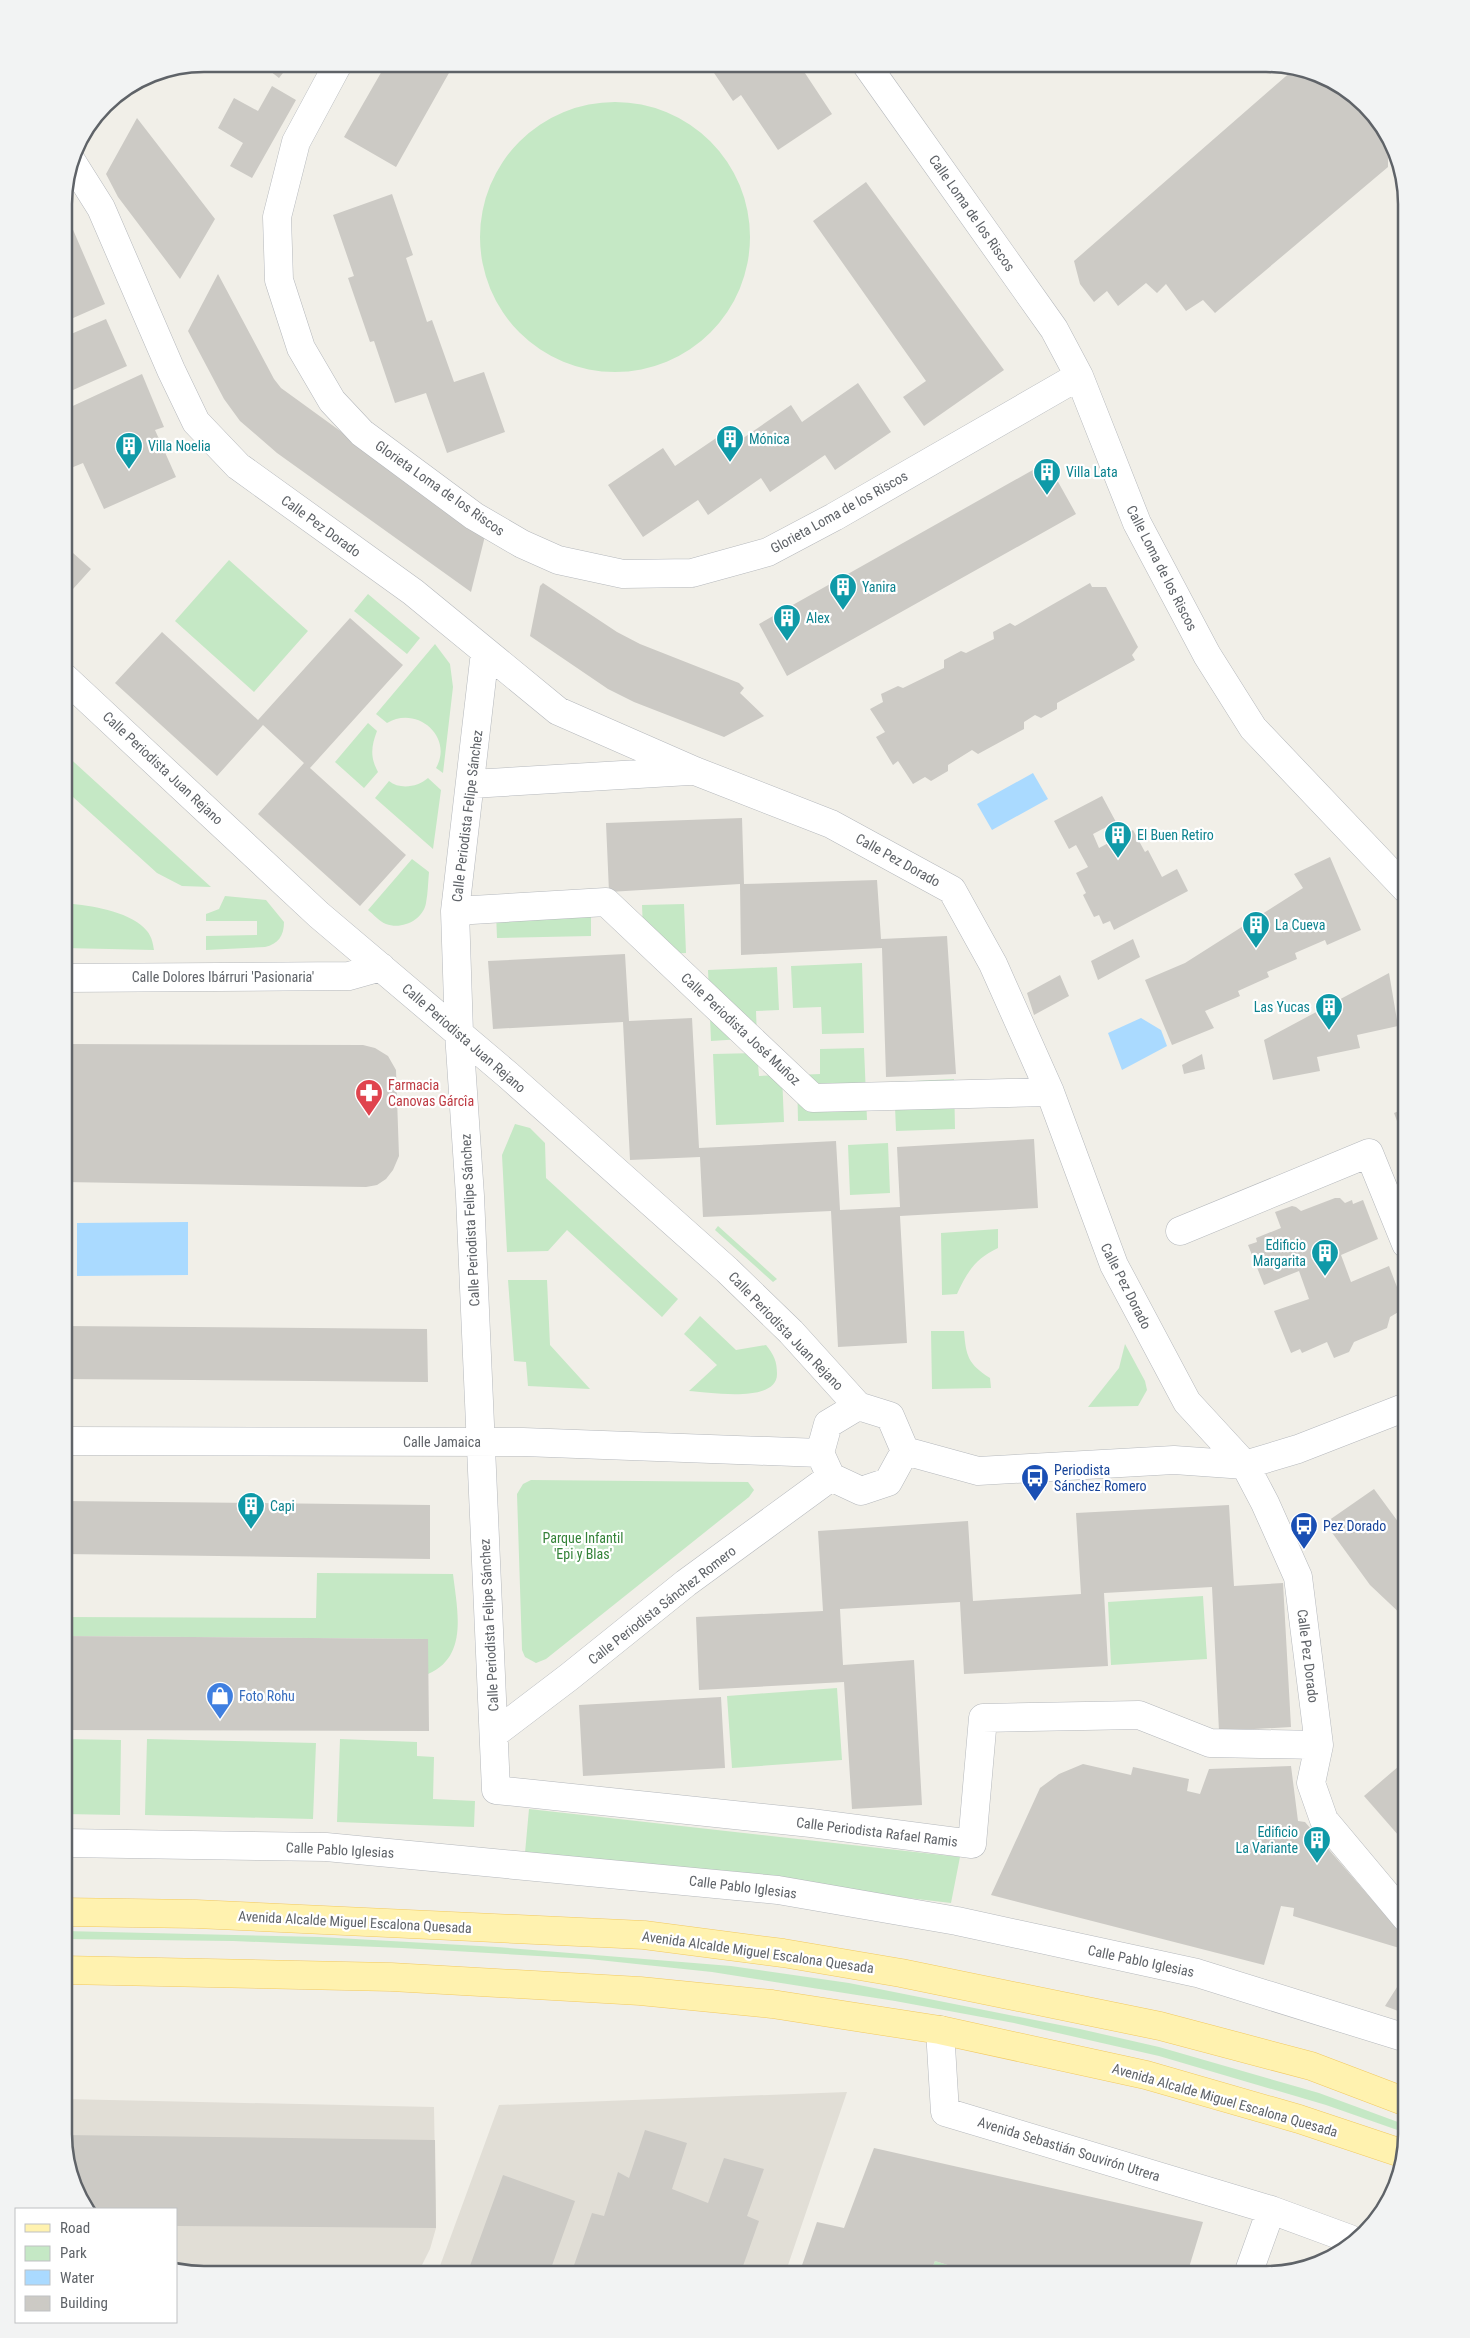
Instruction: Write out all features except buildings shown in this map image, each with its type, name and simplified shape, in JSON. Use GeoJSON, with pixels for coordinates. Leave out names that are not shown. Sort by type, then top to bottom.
{"type":"FeatureCollection","features":[{"type":"Feature","properties":{"kind":"main road","name":"Avenida Alcalde Miguel Escalona Quesada"},"geometry":{"type":"LineString","coordinates":[[72,1912],[196,1914],[644,1936],[783,1953],[901,1973],[1160,2026],[1311,2066],[1398,2099]]}},
{"type":"Feature","properties":{"kind":"main road","name":"Avenida Alcalde Miguel Escalona Quesada"},"geometry":{"type":"LineString","coordinates":[[72,1970],[392,1977],[640,1991],[772,2004],[940,2030],[1146,2075],[1298,2119],[1396,2151]]}},
{"type":"Feature","properties":{"kind":"street","name":"Glorieta Loma de los Riscos"},"geometry":{"type":"LineString","coordinates":[[333,73],[296,142],[277,217],[279,280],[301,348],[332,401],[362,433],[474,516],[522,544],[558,560],[623,574],[692,573],[768,552],[834,517],[1079,376]]}},
{"type":"Feature","properties":{"kind":"street","name":"Calle Loma de los Riscos"},"geometry":{"type":"LineString","coordinates":[[872,73],[1054,329],[1079,376],[1137,523],[1207,655],[1233,696],[1254,728],[1398,881]]}},
{"type":"Feature","properties":{"kind":"street","name":"Calle Pez Dorado"},"geometry":{"type":"LineString","coordinates":[[77,171],[101,208],[171,370],[196,422],[238,466],[413,592],[558,711],[695,771],[831,824],[952,890],[993,964],[1050,1092],[1114,1265],[1187,1402],[1245,1465],[1265,1503],[1298,1578],[1319,1745],[1311,1783],[1324,1820],[1398,1908]]}},
{"type":"Feature","properties":{"kind":"street","name":"Calle Periodista Felipe Sánchez"},"geometry":{"type":"LineString","coordinates":[[485,652],[455,911],[459,1033],[470,1196],[496,1790]]}},
{"type":"Feature","properties":{"kind":"street","name":"Calle Periodista Juan Rejano"},"geometry":{"type":"LineString","coordinates":[[73,685],[319,915],[459,1033],[727,1270],[791,1332],[858,1406]]}},
{"type":"Feature","properties":{"kind":"street","name":"Calle Pez Dorado"},"geometry":{"type":"LineString","coordinates":[[471,784],[695,771]]}},
{"type":"Feature","properties":{"kind":"street","name":"Calle Periodista José Muñoz"},"geometry":{"type":"LineString","coordinates":[[455,911],[606,902],[813,1098],[1050,1092]]}},
{"type":"Feature","properties":{"kind":"street","name":"Calle Dolores Ibárruri 'Pasionaria'"},"geometry":{"type":"LineString","coordinates":[[73,978],[350,976],[381,967]]}},
{"type":"Feature","properties":{"kind":"street"},"geometry":{"type":"LineString","coordinates":[[1180,1231],[1369,1152],[1398,1224]]}},
{"type":"Feature","properties":{"kind":"street"},"geometry":{"type":"LineString","coordinates":[[858,1406],[890,1416],[905,1451],[888,1482],[861,1491],[826,1465],[828,1424],[858,1406]]}},
{"type":"Feature","properties":{"kind":"street"},"geometry":{"type":"LineString","coordinates":[[905,1451],[978,1471],[1174,1460],[1245,1465],[1298,1449],[1398,1410]]}},
{"type":"Feature","properties":{"kind":"street","name":"Calle Jamaica"},"geometry":{"type":"LineString","coordinates":[[72,1441],[480,1443],[826,1465]]}},
{"type":"Feature","properties":{"kind":"street","name":"Calle Periodista Sánchez Romero"},"geometry":{"type":"LineString","coordinates":[[494,1734],[569,1678],[686,1583],[826,1465]]}},
{"type":"Feature","properties":{"kind":"street","name":"Calle Periodista Rafael Ramis"},"geometry":{"type":"LineString","coordinates":[[496,1790],[811,1824],[972,1844],[983,1718],[1139,1715],[1210,1743],[1319,1745]]}},
{"type":"Feature","properties":{"kind":"street","name":"Calle Pablo Iglesias"},"geometry":{"type":"LineString","coordinates":[[72,1843],[326,1847],[778,1890],[957,1921],[1197,1973],[1398,2036]]}},
{"type":"Feature","properties":{"kind":"street","name":"Avenida Sebastián Souvirón Utrera"},"geometry":{"type":"LineString","coordinates":[[940,2030],[945,2112],[1271,2210],[1346,2238]]}},
{"type":"Feature","properties":{"kind":"street"},"geometry":{"type":"LineString","coordinates":[[1251,2266],[1271,2210]]}},
{"type":"Feature","properties":{"kind":"shaded area"},"geometry":{"type":"Polygon","coordinates":[[[847,2092],[788,2266],[440,2265],[499,2105],[847,2092]]]}},
{"type":"Feature","properties":{"kind":"shaded area"},"geometry":{"type":"Polygon","coordinates":[[[72,2099],[434,2107],[436,2228],[430,2249],[422,2265],[196,2265],[178,2263],[178,2208],[95,2207],[86,2192],[77,2167],[72,2133],[72,2099]]]}},
{"type":"Feature","properties":{"kind":"green space"},"geometry":{"type":"Polygon","coordinates":[[[628,102],[667,112],[701,132],[711,141],[720,151],[740,185],[748,211],[750,237],[748,263],[740,289],[720,323],[711,333],[701,342],[667,362],[628,372],[602,372],[563,362],[551,356],[529,342],[510,323],[490,289],[482,263],[480,224],[490,185],[496,173],[510,151],[529,132],[563,112],[589,104],[628,102]]]}},
{"type":"Feature","properties":{"kind":"green space"},"geometry":{"type":"Polygon","coordinates":[[[229,560],[308,631],[254,692],[175,621],[229,560]]]}},
{"type":"Feature","properties":{"kind":"green space"},"geometry":{"type":"Polygon","coordinates":[[[368,594],[420,638],[407,654],[354,611],[368,594]]]}},
{"type":"Feature","properties":{"kind":"green space"},"geometry":{"type":"Polygon","coordinates":[[[435,644],[450,664],[453,687],[443,773],[436,768],[440,756],[440,745],[436,735],[429,727],[420,721],[409,718],[398,718],[387,723],[376,714],[435,644]]]}},
{"type":"Feature","properties":{"kind":"green space"},"geometry":{"type":"Polygon","coordinates":[[[368,723],[377,731],[372,752],[378,772],[364,788],[335,762],[368,723]]]}},
{"type":"Feature","properties":{"kind":"green space"},"geometry":{"type":"Polygon","coordinates":[[[73,761],[211,887],[182,886],[157,873],[73,797],[73,761]]]}},
{"type":"Feature","properties":{"kind":"green space"},"geometry":{"type":"Polygon","coordinates":[[[428,778],[441,790],[433,849],[375,798],[389,781],[398,786],[409,786],[419,784],[428,778]]]}},
{"type":"Feature","properties":{"kind":"green space"},"geometry":{"type":"Polygon","coordinates":[[[412,859],[429,872],[427,899],[424,909],[411,922],[399,926],[386,924],[368,910],[412,859]]]}},
{"type":"Feature","properties":{"kind":"green space"},"geometry":{"type":"Polygon","coordinates":[[[225,896],[266,900],[284,922],[283,931],[279,939],[265,947],[206,950],[206,936],[257,935],[257,921],[206,921],[206,914],[219,909],[225,896]]]}},
{"type":"Feature","properties":{"kind":"green space"},"geometry":{"type":"Polygon","coordinates":[[[73,904],[113,911],[133,919],[149,933],[154,950],[73,948],[73,904]]]}},
{"type":"Feature","properties":{"kind":"green space"},"geometry":{"type":"Polygon","coordinates":[[[684,904],[686,953],[644,955],[642,905],[684,904]]]}},
{"type":"Feature","properties":{"kind":"green space"},"geometry":{"type":"Polygon","coordinates":[[[591,910],[591,936],[497,938],[496,913],[591,910]]]}},
{"type":"Feature","properties":{"kind":"green space"},"geometry":{"type":"Polygon","coordinates":[[[862,963],[864,1033],[822,1034],[821,1007],[793,1008],[791,966],[862,963]]]}},
{"type":"Feature","properties":{"kind":"green space"},"geometry":{"type":"Polygon","coordinates":[[[777,967],[779,1010],[756,1011],[757,1038],[711,1041],[708,970],[777,967]]]}},
{"type":"Feature","properties":{"kind":"green space"},"geometry":{"type":"Polygon","coordinates":[[[864,1048],[867,1120],[798,1121],[797,1075],[820,1074],[820,1049],[864,1048]]]}},
{"type":"Feature","properties":{"kind":"green space"},"geometry":{"type":"Polygon","coordinates":[[[757,1053],[759,1076],[782,1075],[784,1122],[716,1125],[713,1054],[757,1053]]]}},
{"type":"Feature","properties":{"kind":"green space"},"geometry":{"type":"Polygon","coordinates":[[[954,1079],[955,1129],[896,1131],[894,1082],[954,1079]]]}},
{"type":"Feature","properties":{"kind":"green space"},"geometry":{"type":"Polygon","coordinates":[[[515,1124],[530,1128],[545,1143],[546,1178],[678,1299],[662,1317],[567,1230],[548,1251],[507,1252],[502,1155],[515,1124]]]}},
{"type":"Feature","properties":{"kind":"green space"},"geometry":{"type":"Polygon","coordinates":[[[888,1143],[890,1193],[850,1195],[848,1145],[888,1143]]]}},
{"type":"Feature","properties":{"kind":"green space"},"geometry":{"type":"Polygon","coordinates":[[[718,1226],[777,1279],[773,1282],[715,1230],[718,1226]]]}},
{"type":"Feature","properties":{"kind":"green space"},"geometry":{"type":"Polygon","coordinates":[[[998,1229],[998,1248],[984,1256],[973,1266],[957,1294],[942,1295],[941,1233],[998,1229]]]}},
{"type":"Feature","properties":{"kind":"green space"},"geometry":{"type":"Polygon","coordinates":[[[508,1280],[547,1280],[550,1345],[590,1389],[528,1386],[526,1362],[514,1361],[508,1280]]]}},
{"type":"Feature","properties":{"kind":"green space"},"geometry":{"type":"Polygon","coordinates":[[[700,1316],[736,1350],[766,1345],[776,1362],[777,1374],[774,1383],[766,1389],[754,1393],[725,1394],[689,1391],[717,1365],[684,1334],[700,1316]]]}},
{"type":"Feature","properties":{"kind":"green space"},"geometry":{"type":"Polygon","coordinates":[[[931,1331],[964,1331],[969,1359],[990,1378],[991,1388],[932,1389],[931,1331]]]}},
{"type":"Feature","properties":{"kind":"green space"},"geometry":{"type":"Polygon","coordinates":[[[1125,1344],[1145,1381],[1147,1390],[1138,1406],[1088,1407],[1119,1368],[1125,1344]]]}},
{"type":"Feature","properties":{"kind":"green space","name":"Parque Infantil 'Epi y Blas'"},"geometry":{"type":"Polygon","coordinates":[[[531,1480],[748,1482],[754,1490],[749,1497],[546,1659],[536,1663],[525,1657],[522,1650],[517,1494],[523,1484],[531,1480]]]}},
{"type":"Feature","properties":{"kind":"green space"},"geometry":{"type":"Polygon","coordinates":[[[317,1573],[453,1574],[458,1617],[455,1644],[450,1656],[441,1666],[428,1674],[428,1639],[72,1636],[72,1617],[316,1618],[317,1573]]]}},
{"type":"Feature","properties":{"kind":"green space"},"geometry":{"type":"Polygon","coordinates":[[[1203,1596],[1207,1659],[1111,1665],[1108,1602],[1203,1596]]]}},
{"type":"Feature","properties":{"kind":"green space"},"geometry":{"type":"Polygon","coordinates":[[[837,1688],[842,1760],[732,1768],[727,1696],[837,1688]]]}},
{"type":"Feature","properties":{"kind":"green space"},"geometry":{"type":"Polygon","coordinates":[[[72,1739],[121,1740],[120,1815],[72,1814],[72,1739]]]}},
{"type":"Feature","properties":{"kind":"green space"},"geometry":{"type":"Polygon","coordinates":[[[147,1739],[316,1743],[313,1819],[145,1815],[147,1739]]]}},
{"type":"Feature","properties":{"kind":"green space"},"geometry":{"type":"Polygon","coordinates":[[[340,1739],[417,1742],[417,1756],[434,1757],[433,1799],[475,1801],[474,1827],[337,1822],[340,1739]]]}},
{"type":"Feature","properties":{"kind":"green space"},"geometry":{"type":"Polygon","coordinates":[[[529,1809],[960,1857],[951,1903],[525,1853],[529,1809]]]}},
{"type":"Feature","properties":{"kind":"green space"},"geometry":{"type":"Polygon","coordinates":[[[72,1931],[320,1937],[497,1947],[731,1966],[849,1983],[1080,2029],[1159,2047],[1319,2093],[1398,2122],[1398,2130],[1326,2105],[1159,2056],[1014,2023],[895,2001],[712,1972],[589,1959],[402,1948],[233,1941],[72,1939],[72,1931]]]}},
{"type":"Feature","properties":{"kind":"green space"},"geometry":{"type":"Polygon","coordinates":[[[935,2261],[950,2266],[933,2266],[935,2261]]]}},
{"type":"Feature","properties":{"kind":"water"},"geometry":{"type":"Polygon","coordinates":[[[1033,773],[1048,799],[992,830],[977,804],[1033,773]]]}},
{"type":"Feature","properties":{"kind":"water"},"geometry":{"type":"Polygon","coordinates":[[[1141,1018],[1161,1030],[1167,1046],[1122,1070],[1108,1033],[1141,1018]]]}},
{"type":"Feature","properties":{"kind":"water"},"geometry":{"type":"Polygon","coordinates":[[[188,1222],[188,1275],[77,1276],[77,1223],[188,1222]]]}},
{"type":"Feature","properties":{"kind":"place","name":"Mónica"},"geometry":{"type":"Point","coordinates":[730,463]}},
{"type":"Feature","properties":{"kind":"place","name":"Villa Noelia"},"geometry":{"type":"Point","coordinates":[129,470]}},
{"type":"Feature","properties":{"kind":"place","name":"Villa Lata"},"geometry":{"type":"Point","coordinates":[1047,496]}},
{"type":"Feature","properties":{"kind":"place","name":"Yanira"},"geometry":{"type":"Point","coordinates":[843,611]}},
{"type":"Feature","properties":{"kind":"place","name":"Alex"},"geometry":{"type":"Point","coordinates":[787,642]}},
{"type":"Feature","properties":{"kind":"place","name":"El Buen Retiro"},"geometry":{"type":"Point","coordinates":[1118,859]}},
{"type":"Feature","properties":{"kind":"place","name":"La Cueva"},"geometry":{"type":"Point","coordinates":[1256,949]}},
{"type":"Feature","properties":{"kind":"place","name":"Las Yucas"},"geometry":{"type":"Point","coordinates":[1329,1031]}},
{"type":"Feature","properties":{"kind":"place","name":"Farmacia Canovas Gárcîa"},"geometry":{"type":"Point","coordinates":[369,1117]}},
{"type":"Feature","properties":{"kind":"place","name":"Edificio Margarita"},"geometry":{"type":"Point","coordinates":[1325,1277]}},
{"type":"Feature","properties":{"kind":"place","name":"Periodista Sánchez Romero"},"geometry":{"type":"Point","coordinates":[1035,1502]}},
{"type":"Feature","properties":{"kind":"place","name":"Capi"},"geometry":{"type":"Point","coordinates":[251,1530]}},
{"type":"Feature","properties":{"kind":"place","name":"Pez Dorado"},"geometry":{"type":"Point","coordinates":[1304,1550]}},
{"type":"Feature","properties":{"kind":"place","name":"Foto Rohu"},"geometry":{"type":"Point","coordinates":[220,1720]}},
{"type":"Feature","properties":{"kind":"place","name":"Edificio La Variante"},"geometry":{"type":"Point","coordinates":[1317,1864]}}]}
